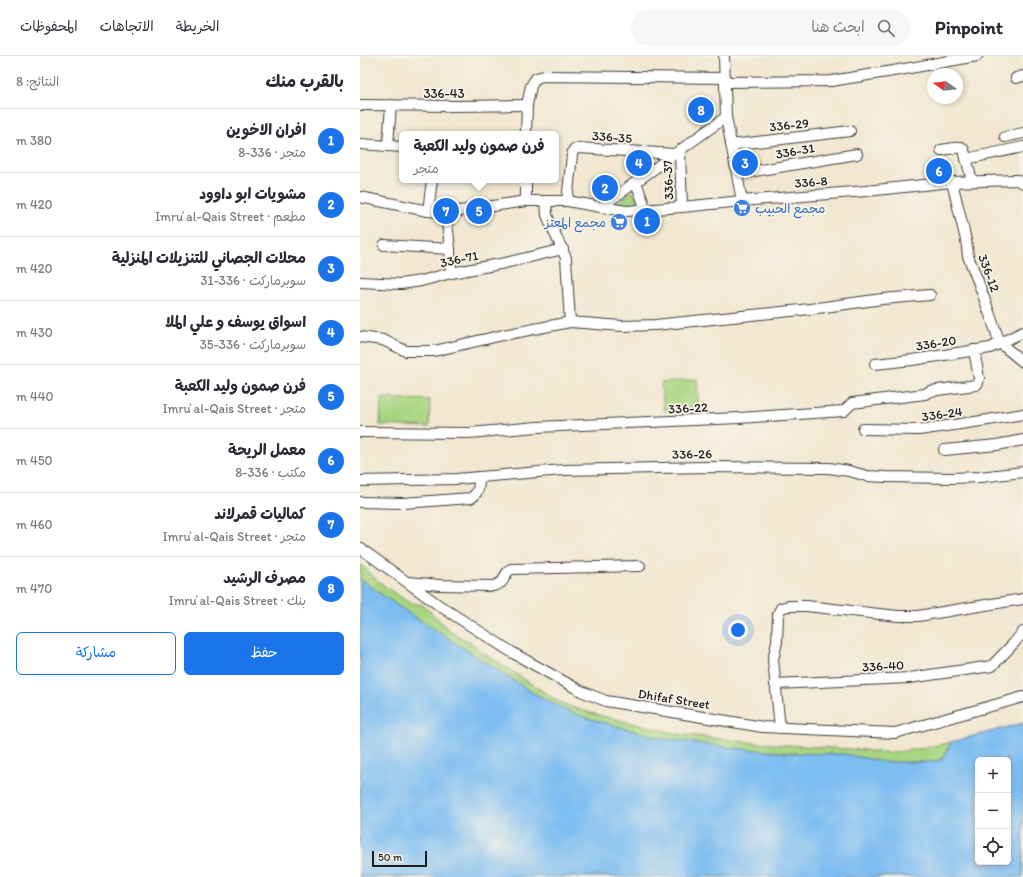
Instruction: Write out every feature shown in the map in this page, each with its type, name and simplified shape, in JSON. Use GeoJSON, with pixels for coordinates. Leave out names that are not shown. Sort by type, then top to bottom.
{"type":"FeatureCollection","features":[{"type":"Feature","properties":{"kind":"street"},"geometry":{"type":"LineString","coordinates":[[724,56],[726,117],[742,200]]}},
{"type":"Feature","properties":{"kind":"street"},"geometry":{"type":"LineString","coordinates":[[526,131],[530,86],[536,78],[544,76],[831,81],[977,56]]}},
{"type":"Feature","properties":{"kind":"street","name":"336-43"},"geometry":{"type":"LineString","coordinates":[[360,105],[528,105]]}},
{"type":"Feature","properties":{"kind":"street"},"geometry":{"type":"LineString","coordinates":[[388,145],[391,105]]}},
{"type":"Feature","properties":{"kind":"street"},"geometry":{"type":"LineString","coordinates":[[601,207],[726,117]]}},
{"type":"Feature","properties":{"kind":"street","name":"336-29"},"geometry":{"type":"LineString","coordinates":[[731,145],[850,131]]}},
{"type":"Feature","properties":{"kind":"street"},"geometry":{"type":"LineString","coordinates":[[1005,136],[1023,133]]}},
{"type":"Feature","properties":{"kind":"street"},"geometry":{"type":"LineString","coordinates":[[360,144],[399,147]]}},
{"type":"Feature","properties":{"kind":"street"},"geometry":{"type":"LineString","coordinates":[[941,150],[961,147],[964,150],[972,181]]}},
{"type":"Feature","properties":{"kind":"street"},"geometry":{"type":"LineString","coordinates":[[966,158],[1023,147]]}},
{"type":"Feature","properties":{"kind":"street","name":"336-35"},"geometry":{"type":"LineString","coordinates":[[567,200],[572,155],[574,150],[578,148],[678,152]]}},
{"type":"Feature","properties":{"kind":"street","name":"336-37"},"geometry":{"type":"LineString","coordinates":[[678,152],[682,207]]}},
{"type":"Feature","properties":{"kind":"street","name":"336-31"},"geometry":{"type":"LineString","coordinates":[[737,174],[856,154]]}},
{"type":"Feature","properties":{"kind":"street","name":"336-8"},"geometry":{"type":"LineString","coordinates":[[360,197],[428,211],[446,213],[526,201],[567,200],[626,211],[682,207],[742,200],[866,191],[952,182],[1017,180],[1023,183]]}},
{"type":"Feature","properties":{"kind":"street"},"geometry":{"type":"LineString","coordinates":[[636,182],[646,210]]}},
{"type":"Feature","properties":{"kind":"street","name":"336-12"},"geometry":{"type":"LineString","coordinates":[[952,182],[966,240],[968,256],[1000,343]]}},
{"type":"Feature","properties":{"kind":"street"},"geometry":{"type":"LineString","coordinates":[[428,211],[432,183]]}},
{"type":"Feature","properties":{"kind":"street"},"geometry":{"type":"LineString","coordinates":[[526,183],[526,201]]}},
{"type":"Feature","properties":{"kind":"street"},"geometry":{"type":"LineString","coordinates":[[546,201],[549,220],[566,258],[570,322]]}},
{"type":"Feature","properties":{"kind":"street"},"geometry":{"type":"LineString","coordinates":[[446,213],[451,273]]}},
{"type":"Feature","properties":{"kind":"street"},"geometry":{"type":"LineString","coordinates":[[384,245],[450,249]]}},
{"type":"Feature","properties":{"kind":"street","name":"336-71"},"geometry":{"type":"LineString","coordinates":[[360,282],[401,284],[421,281],[451,273],[505,263],[563,249]]}},
{"type":"Feature","properties":{"kind":"street"},"geometry":{"type":"LineString","coordinates":[[360,337],[383,340],[406,352],[434,351],[503,335],[570,322],[622,326],[655,324],[810,309],[882,299],[930,295]]}},
{"type":"Feature","properties":{"kind":"street","name":"336-20"},"geometry":{"type":"LineString","coordinates":[[875,364],[990,348],[1023,332]]}},
{"type":"Feature","properties":{"kind":"street"},"geometry":{"type":"LineString","coordinates":[[1000,343],[1023,362]]}},
{"type":"Feature","properties":{"kind":"street","name":"336-22"},"geometry":{"type":"LineString","coordinates":[[360,432],[469,433],[537,427],[739,418],[844,411],[852,403],[925,394],[936,390],[976,385],[979,378],[974,350]]}},
{"type":"Feature","properties":{"kind":"street","name":"336-24"},"geometry":{"type":"LineString","coordinates":[[863,429],[920,430],[1023,414]]}},
{"type":"Feature","properties":{"kind":"street"},"geometry":{"type":"LineString","coordinates":[[944,450],[997,445],[1023,440]]}},
{"type":"Feature","properties":{"kind":"street","name":"336-26"},"geometry":{"type":"LineString","coordinates":[[360,481],[456,479],[563,470],[706,467],[829,468],[867,476],[885,477],[980,477],[1023,472]]}},
{"type":"Feature","properties":{"kind":"street"},"geometry":{"type":"LineString","coordinates":[[360,502],[403,503],[471,498],[478,490],[479,477]]}},
{"type":"Feature","properties":{"kind":"street","name":"Dhifaf Street"},"geometry":{"type":"LineString","coordinates":[[360,548],[440,606],[513,653],[564,682],[606,701],[754,726],[901,732],[1023,697]]}},
{"type":"Feature","properties":{"kind":"street"},"geometry":{"type":"LineString","coordinates":[[407,582],[440,585],[493,586],[499,585],[504,581],[507,572],[511,569],[640,566]]}},
{"type":"Feature","properties":{"kind":"street"},"geometry":{"type":"LineString","coordinates":[[780,728],[773,660],[777,642],[778,614],[779,609],[782,607],[806,606],[898,616],[918,616],[1023,599]]}},
{"type":"Feature","properties":{"kind":"street","name":"336-40"},"geometry":{"type":"LineString","coordinates":[[775,684],[909,678],[992,666],[1023,632]]}},
{"type":"Feature","properties":{"kind":"green space"},"geometry":{"type":"Polygon","coordinates":[[[631,192],[634,192],[639,204],[636,206],[617,206],[618,203],[631,192]]]}},
{"type":"Feature","properties":{"kind":"green space"},"geometry":{"type":"Polygon","coordinates":[[[697,379],[699,407],[664,410],[661,383],[697,379]]]}},
{"type":"Feature","properties":{"kind":"green space"},"geometry":{"type":"Polygon","coordinates":[[[381,398],[430,400],[429,427],[380,425],[381,398]]]}},
{"type":"Feature","properties":{"kind":"green space"},"geometry":{"type":"Polygon","coordinates":[[[360,564],[379,582],[393,592],[408,602],[423,605],[456,635],[472,643],[482,652],[561,703],[606,717],[679,734],[755,743],[875,752],[897,752],[930,747],[1023,723],[944,756],[940,764],[821,763],[588,730],[360,587],[360,564]]]}},
{"type":"Feature","properties":{"kind":"water"},"geometry":{"type":"Polygon","coordinates":[[[360,579],[398,606],[533,693],[565,710],[587,718],[660,738],[733,748],[790,753],[844,754],[884,762],[928,762],[941,760],[951,742],[1023,723],[1023,877],[360,877],[360,579]]]}},
{"type":"Feature","properties":{"kind":"place","name":"مصرف الرشيد"},"geometry":{"type":"Point","coordinates":[701,110]}},
{"type":"Feature","properties":{"kind":"place","name":"اسواق يوسف و علي الملا"},"geometry":{"type":"Point","coordinates":[639,163]}},
{"type":"Feature","properties":{"kind":"place","name":"محلات الجصاني للتنزيلات المنزلية"},"geometry":{"type":"Point","coordinates":[745,163]}},
{"type":"Feature","properties":{"kind":"place","name":"معمل الريحة"},"geometry":{"type":"Point","coordinates":[939,171]}},
{"type":"Feature","properties":{"kind":"place","name":"مشويات ابو داوود"},"geometry":{"type":"Point","coordinates":[605,188]}},
{"type":"Feature","properties":{"kind":"place","name":"مجمع الحبيب"},"geometry":{"type":"Point","coordinates":[742,208]}},
{"type":"Feature","properties":{"kind":"place","name":"كماليات قمرلاند"},"geometry":{"type":"Point","coordinates":[446,211]}},
{"type":"Feature","properties":{"kind":"place","name":"فرن صمون وليد الكعبة"},"geometry":{"type":"Point","coordinates":[479,211]}},
{"type":"Feature","properties":{"kind":"place","name":"افران الاخوين"},"geometry":{"type":"Point","coordinates":[647,221]}},
{"type":"Feature","properties":{"kind":"place","name":"مجمع المعتز"},"geometry":{"type":"Point","coordinates":[619,222]}}]}
